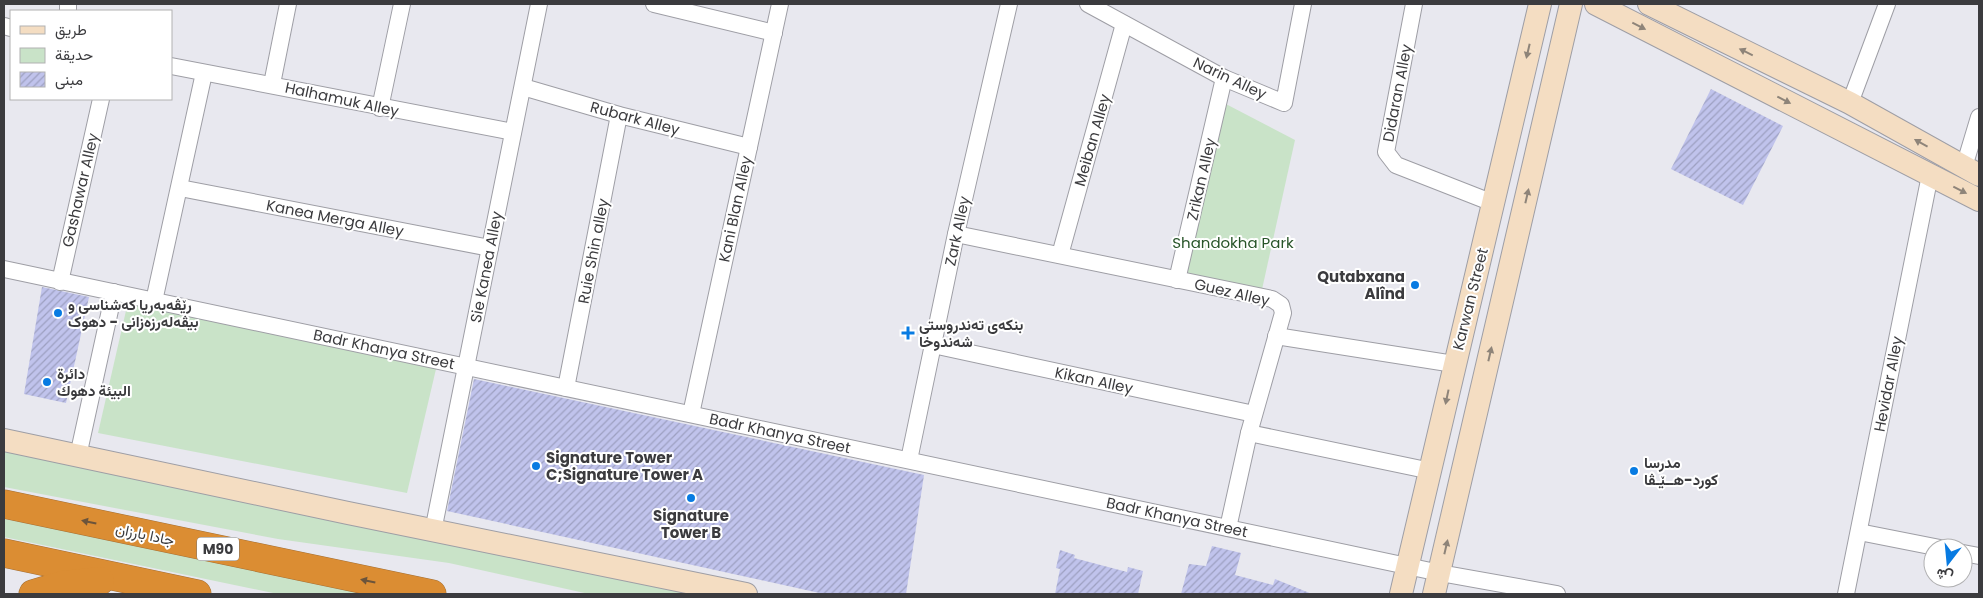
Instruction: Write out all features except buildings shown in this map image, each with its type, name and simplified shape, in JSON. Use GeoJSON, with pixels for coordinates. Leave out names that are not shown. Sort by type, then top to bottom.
{"type":"FeatureCollection","features":[{"type":"Feature","properties":{"kind":"highway","name":"جادا بارزان"},"geometry":{"type":"LineString","coordinates":[[4,504],[432,594]]}},
{"type":"Feature","properties":{"kind":"highway"},"geometry":{"type":"LineString","coordinates":[[4,553],[197,594]]}},
{"type":"Feature","properties":{"kind":"highway"},"geometry":{"type":"LineString","coordinates":[[33,594],[63,585],[125,579]]}},
{"type":"Feature","properties":{"kind":"highway"},"geometry":{"type":"LineString","coordinates":[[405,588],[447,594]]}},
{"type":"Feature","properties":{"kind":"main road","name":"Karwan Street"},"geometry":{"type":"LineString","coordinates":[[1401,594],[1540,4]]}},
{"type":"Feature","properties":{"kind":"main road","name":"Karwan Street"},"geometry":{"type":"LineString","coordinates":[[1434,594],[1571,4]]}},
{"type":"Feature","properties":{"kind":"main road"},"geometry":{"type":"LineString","coordinates":[[1596,4],[1979,200]]}},
{"type":"Feature","properties":{"kind":"main road"},"geometry":{"type":"LineString","coordinates":[[1649,4],[1850,103],[1972,171]]}},
{"type":"Feature","properties":{"kind":"main road"},"geometry":{"type":"LineString","coordinates":[[4,440],[433,531],[746,594]]}},
{"type":"Feature","properties":{"kind":"street"},"geometry":{"type":"LineString","coordinates":[[272,84],[288,4]]}},
{"type":"Feature","properties":{"kind":"street"},"geometry":{"type":"LineString","coordinates":[[380,108],[402,4]]}},
{"type":"Feature","properties":{"kind":"street","name":"Sie Kanea Alley"},"geometry":{"type":"LineString","coordinates":[[433,531],[539,4]]}},
{"type":"Feature","properties":{"kind":"street"},"geometry":{"type":"LineString","coordinates":[[654,4],[774,33]]}},
{"type":"Feature","properties":{"kind":"street","name":"Kani Blan Alley"},"geometry":{"type":"LineString","coordinates":[[691,414],[780,4]]}},
{"type":"Feature","properties":{"kind":"street","name":"Zark Alley"},"geometry":{"type":"LineString","coordinates":[[909,460],[956,234],[1009,4]]}},
{"type":"Feature","properties":{"kind":"street","name":"Narin Alley"},"geometry":{"type":"LineString","coordinates":[[1088,4],[1224,78],[1284,103],[1303,4]]}},
{"type":"Feature","properties":{"kind":"street","name":"Didaran Alley"},"geometry":{"type":"LineString","coordinates":[[1414,4],[1386,152],[1396,165],[1492,203]]}},
{"type":"Feature","properties":{"kind":"street"},"geometry":{"type":"LineString","coordinates":[[1850,103],[1887,4]]}},
{"type":"Feature","properties":{"kind":"street","name":"Meiban Alley"},"geometry":{"type":"LineString","coordinates":[[1060,255],[1124,24]]}},
{"type":"Feature","properties":{"kind":"street","name":"Halhamuk Alley"},"geometry":{"type":"LineString","coordinates":[[172,66],[272,84],[380,108],[513,132]]}},
{"type":"Feature","properties":{"kind":"street"},"geometry":{"type":"LineString","coordinates":[[154,301],[204,73]]}},
{"type":"Feature","properties":{"kind":"street","name":"Zrikan Alley"},"geometry":{"type":"LineString","coordinates":[[1177,280],[1224,78]]}},
{"type":"Feature","properties":{"kind":"street","name":"Rubark Alley"},"geometry":{"type":"LineString","coordinates":[[522,87],[749,147]]}},
{"type":"Feature","properties":{"kind":"street","name":"Gashawar Alley"},"geometry":{"type":"LineString","coordinates":[[60,282],[101,100]]}},
{"type":"Feature","properties":{"kind":"street","name":"Ruie Shin alley"},"geometry":{"type":"LineString","coordinates":[[566,388],[619,114]]}},
{"type":"Feature","properties":{"kind":"street"},"geometry":{"type":"LineString","coordinates":[[1972,171],[1979,117]]}},
{"type":"Feature","properties":{"kind":"street","name":"Hevidar Alley"},"geometry":{"type":"LineString","coordinates":[[1846,594],[1930,175]]}},
{"type":"Feature","properties":{"kind":"street","name":"Kanea Merga Alley"},"geometry":{"type":"LineString","coordinates":[[180,188],[490,248]]}},
{"type":"Feature","properties":{"kind":"street","name":"Guez Alley"},"geometry":{"type":"LineString","coordinates":[[956,234],[1272,299],[1281,304],[1283,313],[1254,414],[1228,528]]}},
{"type":"Feature","properties":{"kind":"street","name":"Badr Khanya Street"},"geometry":{"type":"LineString","coordinates":[[4,269],[1440,573],[1557,594]]}},
{"type":"Feature","properties":{"kind":"street"},"geometry":{"type":"LineString","coordinates":[[78,456],[114,292]]}},
{"type":"Feature","properties":{"kind":"street"},"geometry":{"type":"LineString","coordinates":[[1276,336],[1454,364]]}},
{"type":"Feature","properties":{"kind":"street","name":"Kikan Alley"},"geometry":{"type":"LineString","coordinates":[[933,346],[1254,414]]}},
{"type":"Feature","properties":{"kind":"street"},"geometry":{"type":"LineString","coordinates":[[1249,434],[1431,471]]}},
{"type":"Feature","properties":{"kind":"street"},"geometry":{"type":"LineString","coordinates":[[1858,532],[1923,545]]}},
{"type":"Feature","properties":{"kind":"green space","name":"Shandokha Park"},"geometry":{"type":"Polygon","coordinates":[[[1224,103],[1295,140],[1261,294],[1186,275],[1224,103]]]}},
{"type":"Feature","properties":{"kind":"green space"},"geometry":{"type":"Polygon","coordinates":[[[128,302],[436,369],[407,493],[98,433],[128,302]]]}},
{"type":"Feature","properties":{"kind":"green space"},"geometry":{"type":"Polygon","coordinates":[[[4,447],[712,594],[589,594],[449,563],[278,539],[4,487],[4,447]]]}},
{"type":"Feature","properties":{"kind":"green space"},"geometry":{"type":"Polygon","coordinates":[[[4,519],[144,544],[386,594],[278,594],[4,537],[4,519]]]}},
{"type":"Feature","properties":{"kind":"place","name":"Qutabxana Alînd"},"geometry":{"type":"Point","coordinates":[1415,285]}},
{"type":"Feature","properties":{"kind":"place","name":"رێڤەبەریا کەشناسی و بیڤەلەرزەزانی - دهوک"},"geometry":{"type":"Point","coordinates":[58,313]}},
{"type":"Feature","properties":{"kind":"place","name":"بنکەی تەندروستی شەندوخا"},"geometry":{"type":"Point","coordinates":[908,333]}},
{"type":"Feature","properties":{"kind":"place","name":"دائرة البيئة دهوك"},"geometry":{"type":"Point","coordinates":[47,382]}},
{"type":"Feature","properties":{"kind":"place","name":"Signature Tower C;Signature Tower A"},"geometry":{"type":"Point","coordinates":[536,466]}},
{"type":"Feature","properties":{"kind":"place","name":"مدرسا كورد-هــێـڤا"},"geometry":{"type":"Point","coordinates":[1634,471]}},
{"type":"Feature","properties":{"kind":"place","name":"Signature Tower B"},"geometry":{"type":"Point","coordinates":[691,498]}}]}
